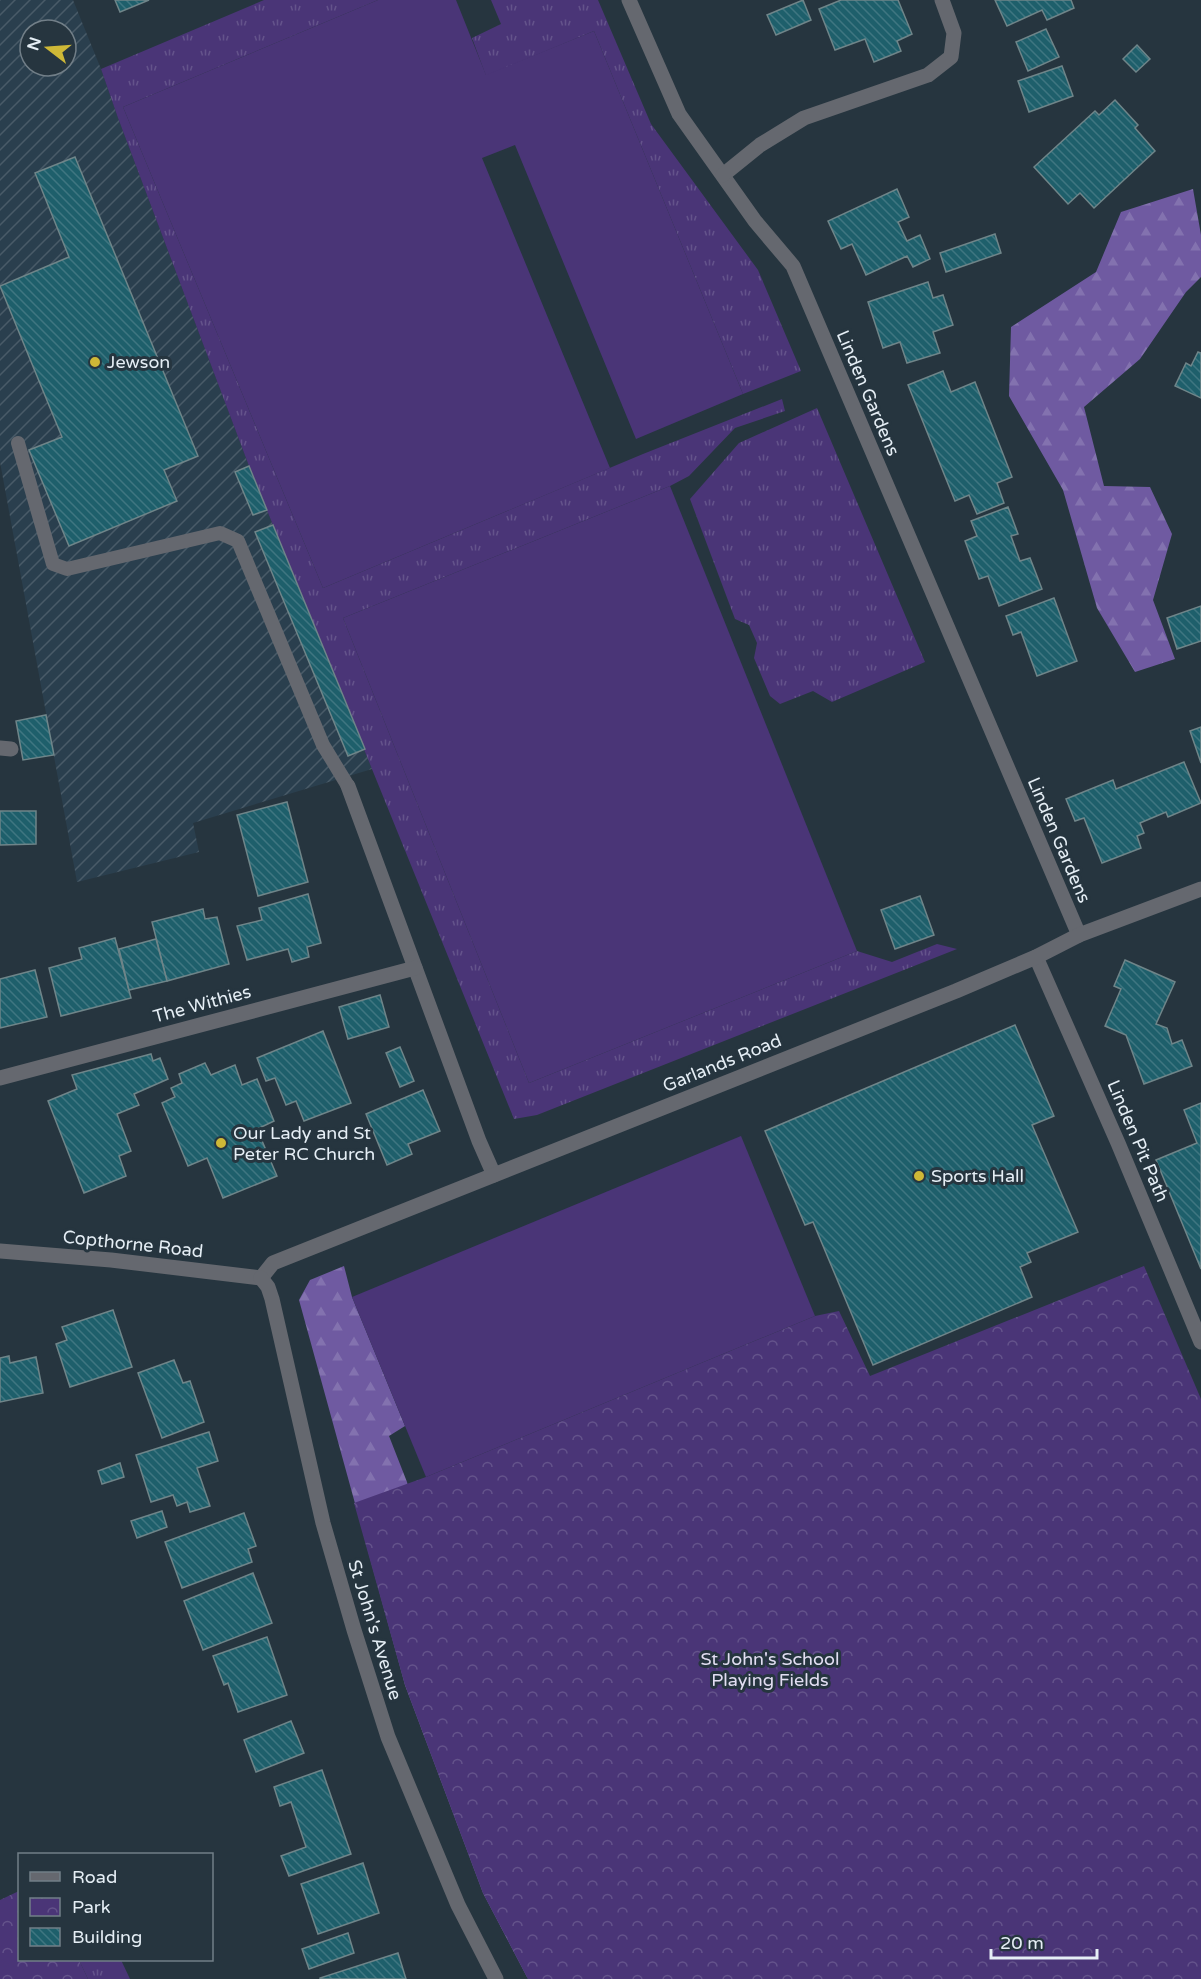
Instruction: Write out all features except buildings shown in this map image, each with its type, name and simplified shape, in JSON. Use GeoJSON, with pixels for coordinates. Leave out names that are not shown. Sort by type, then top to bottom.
{"type":"FeatureCollection","features":[{"type":"Feature","properties":{"kind":"street","name":"Linden Gardens"},"geometry":{"type":"LineString","coordinates":[[629,0],[679,114],[755,221],[793,266],[1079,935]]}},
{"type":"Feature","properties":{"kind":"street"},"geometry":{"type":"LineString","coordinates":[[723,175],[760,145],[804,118],[928,75],[951,57],[954,33],[942,0]]}},
{"type":"Feature","properties":{"kind":"street"},"geometry":{"type":"LineString","coordinates":[[348,786],[478,1141],[494,1175]]}},
{"type":"Feature","properties":{"kind":"street","name":"Garlands Road"},"geometry":{"type":"LineString","coordinates":[[261,1278],[273,1263],[1036,957],[1079,935],[1201,889]]}},
{"type":"Feature","properties":{"kind":"street","name":"Linden Pit Path"},"geometry":{"type":"LineString","coordinates":[[1036,957],[1118,1143],[1201,1342]]}},
{"type":"Feature","properties":{"kind":"street","name":"The Withies"},"geometry":{"type":"LineString","coordinates":[[0,1078],[415,968]]}},
{"type":"Feature","properties":{"kind":"street","name":"Copthorne Road"},"geometry":{"type":"LineString","coordinates":[[0,1251],[111,1260],[261,1278]]}},
{"type":"Feature","properties":{"kind":"street","name":"St John's Avenue"},"geometry":{"type":"LineString","coordinates":[[261,1278],[268,1287],[272,1299],[323,1523],[388,1737],[458,1905],[496,1979]]}},
{"type":"Feature","properties":{"kind":"lane"},"geometry":{"type":"LineString","coordinates":[[18,443],[54,564],[67,568],[220,533],[238,541],[323,745],[348,786]]}},
{"type":"Feature","properties":{"kind":"shaded area"},"geometry":{"type":"Polygon","coordinates":[[[0,0],[73,0],[101,69],[249,466],[372,769],[193,823],[199,852],[77,882],[0,462],[0,0]]]}},
{"type":"Feature","properties":{"kind":"green space"},"geometry":{"type":"Polygon","coordinates":[[[264,0],[378,0],[123,107],[323,588],[643,454],[782,399],[785,411],[735,428],[689,476],[670,486],[343,618],[529,1083],[857,951],[892,962],[937,944],[957,949],[537,1115],[514,1119],[249,466],[101,69],[264,0]]]}},
{"type":"Feature","properties":{"kind":"green space"},"geometry":{"type":"Polygon","coordinates":[[[378,0],[456,0],[486,75],[594,31],[743,394],[636,439],[515,145],[482,158],[610,468],[323,588],[123,107],[378,0]]]}},
{"type":"Feature","properties":{"kind":"green space"},"geometry":{"type":"Polygon","coordinates":[[[491,0],[598,0],[651,124],[758,270],[801,371],[743,394],[594,31],[486,76],[472,38],[501,24],[491,0]]]}},
{"type":"Feature","properties":{"kind":"green space"},"geometry":{"type":"Polygon","coordinates":[[[1193,189],[1201,235],[1201,277],[1186,292],[1140,359],[1084,407],[1104,486],[1150,487],[1172,534],[1153,600],[1175,659],[1135,672],[1097,608],[1063,490],[1009,396],[1011,327],[1096,272],[1121,212],[1193,189]]]}},
{"type":"Feature","properties":{"kind":"green space"},"geometry":{"type":"Polygon","coordinates":[[[817,408],[925,662],[832,702],[813,691],[780,704],[770,696],[754,658],[757,643],[749,625],[735,619],[690,499],[739,443],[817,408]]]}},
{"type":"Feature","properties":{"kind":"green space"},"geometry":{"type":"Polygon","coordinates":[[[670,486],[857,951],[529,1083],[343,618],[670,486]]]}},
{"type":"Feature","properties":{"kind":"green space"},"geometry":{"type":"Polygon","coordinates":[[[741,1136],[815,1316],[426,1477],[352,1297],[741,1136]]]}},
{"type":"Feature","properties":{"kind":"green space"},"geometry":{"type":"Polygon","coordinates":[[[344,1266],[352,1297],[405,1426],[389,1436],[407,1482],[528,1979],[483,1893],[405,1685],[299,1300],[310,1280],[344,1266]]]}},
{"type":"Feature","properties":{"kind":"green space","name":"St John's School Playing Fields"},"geometry":{"type":"Polygon","coordinates":[[[1144,1266],[1201,1399],[1201,1979],[528,1979],[483,1893],[405,1685],[354,1503],[426,1477],[815,1316],[839,1311],[870,1376],[1144,1266]]]}},
{"type":"Feature","properties":{"kind":"green space"},"geometry":{"type":"Polygon","coordinates":[[[18,1891],[18,1961],[79,1961],[88,1979],[0,1979],[0,1900],[18,1891]]]}},
{"type":"Feature","properties":{"kind":"green space"},"geometry":{"type":"Polygon","coordinates":[[[79,1961],[121,1961],[130,1979],[88,1979],[79,1961]]]}},
{"type":"Feature","properties":{"kind":"place","name":"Jewson"},"geometry":{"type":"Point","coordinates":[95,362]}},
{"type":"Feature","properties":{"kind":"place","name":"Our Lady and St Peter RC Church"},"geometry":{"type":"Point","coordinates":[221,1143]}},
{"type":"Feature","properties":{"kind":"place","name":"Sports Hall"},"geometry":{"type":"Point","coordinates":[919,1176]}}]}
